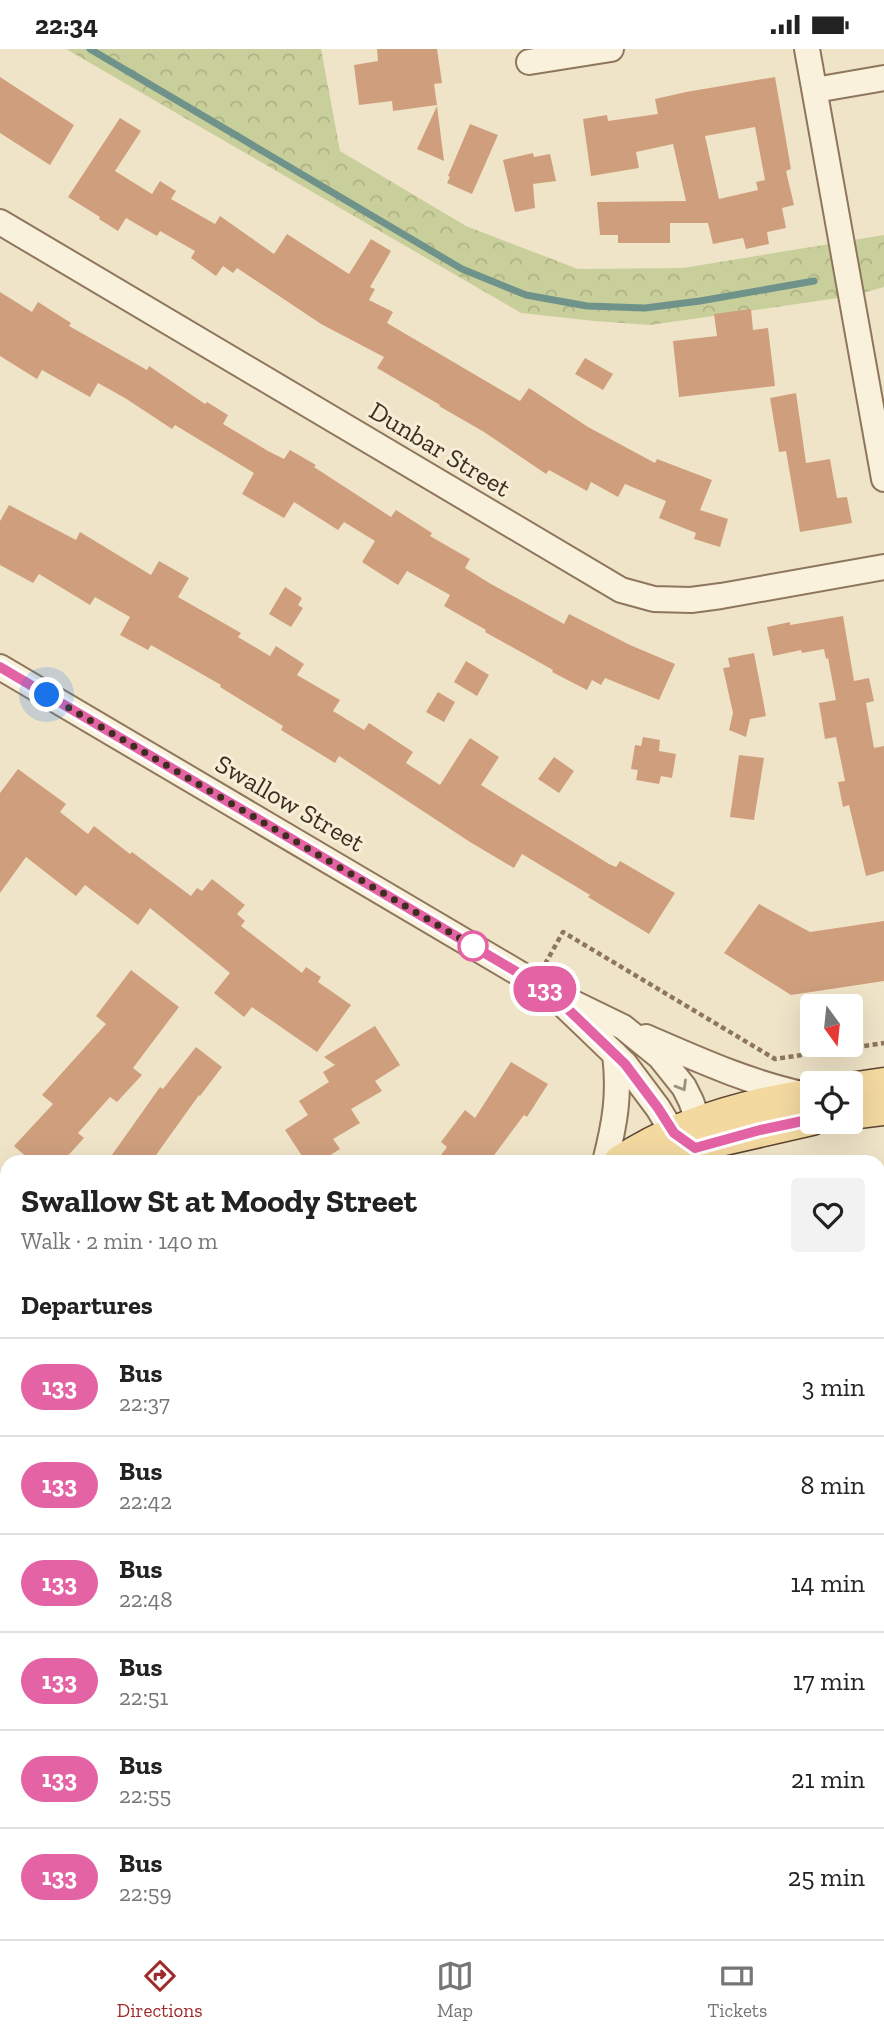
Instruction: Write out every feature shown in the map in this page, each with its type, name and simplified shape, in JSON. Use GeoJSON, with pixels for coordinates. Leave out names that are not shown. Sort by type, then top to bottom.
{"type":"FeatureCollection","features":[{"type":"Feature","properties":{"kind":"main road"},"geometry":{"type":"LineString","coordinates":[[863,1087],[884,1084]]}},
{"type":"Feature","properties":{"kind":"main road"},"geometry":{"type":"LineString","coordinates":[[638,1155],[689,1135],[760,1130],[800,1109]]}},
{"type":"Feature","properties":{"kind":"main road"},"geometry":{"type":"LineString","coordinates":[[863,1112],[884,1109]]}},
{"type":"Feature","properties":{"kind":"main road"},"geometry":{"type":"LineString","coordinates":[[666,1155],[689,1135]]}},
{"type":"Feature","properties":{"kind":"street"},"geometry":{"type":"LineString","coordinates":[[529,62],[611,49]]}},
{"type":"Feature","properties":{"kind":"street"},"geometry":{"type":"LineString","coordinates":[[807,49],[884,479]]}},
{"type":"Feature","properties":{"kind":"street"},"geometry":{"type":"LineString","coordinates":[[815,90],[884,78]]}},
{"type":"Feature","properties":{"kind":"street","name":"Dunbar Street"},"geometry":{"type":"LineString","coordinates":[[0,222],[621,590],[654,599],[691,600],[884,567]]}},
{"type":"Feature","properties":{"kind":"street","name":"Swallow Street"},"geometry":{"type":"LineString","coordinates":[[0,667],[542,986],[623,1027],[645,1044],[684,1087],[689,1135]]}},
{"type":"Feature","properties":{"kind":"street","name":"Swallow Street"},"geometry":{"type":"LineString","coordinates":[[542,986],[615,1054],[689,1135]]}},
{"type":"Feature","properties":{"kind":"street"},"geometry":{"type":"LineString","coordinates":[[623,1027],[721,1069],[800,1098]]}},
{"type":"Feature","properties":{"kind":"street"},"geometry":{"type":"LineString","coordinates":[[607,1155],[617,1105],[615,1054]]}},
{"type":"Feature","properties":{"kind":"path"},"geometry":{"type":"LineString","coordinates":[[542,986],[563,932],[775,1059],[884,1043]]}},
{"type":"Feature","properties":{"kind":"green space"},"geometry":{"type":"Polygon","coordinates":[[[66,49],[321,49],[340,151],[466,226],[578,269],[683,268],[884,235],[884,287],[852,296],[650,325],[521,313],[66,49]]]}},
{"type":"Feature","properties":{"kind":"building"},"geometry":{"type":"Polygon","coordinates":[[[377,49],[437,49],[442,83],[434,84],[437,105],[393,111],[392,101],[359,105],[354,65],[378,61],[377,49]]]}},
{"type":"Feature","properties":{"kind":"building"},"geometry":{"type":"Polygon","coordinates":[[[0,77],[74,125],[50,165],[0,133],[0,77]]]}},
{"type":"Feature","properties":{"kind":"building"},"geometry":{"type":"Polygon","coordinates":[[[775,77],[791,169],[786,171],[794,205],[782,208],[786,228],[767,232],[769,244],[746,249],[743,238],[713,244],[708,223],[670,223],[670,243],[618,243],[618,235],[600,235],[597,202],[686,201],[673,144],[636,152],[639,168],[591,176],[583,119],[607,115],[608,121],[658,114],[655,99],[775,77]],[[755,127],[705,136],[719,199],[758,190],[756,182],[765,180],[755,127]]]}},
{"type":"Feature","properties":{"kind":"building"},"geometry":{"type":"Polygon","coordinates":[[[437,106],[444,161],[417,149],[437,106]]]}},
{"type":"Feature","properties":{"kind":"building"},"geometry":{"type":"Polygon","coordinates":[[[120,118],[141,131],[115,171],[152,194],[160,181],[176,191],[171,199],[215,224],[220,216],[274,254],[287,234],[349,274],[371,239],[391,251],[370,287],[375,289],[369,300],[393,312],[387,323],[520,401],[529,388],[588,427],[655,463],[657,459],[712,480],[700,510],[728,519],[720,547],[694,539],[696,533],[659,518],[666,501],[625,484],[618,497],[591,482],[587,491],[549,470],[546,474],[484,432],[377,368],[384,357],[321,324],[237,268],[233,273],[223,266],[216,276],[191,258],[195,251],[160,231],[157,236],[126,218],[118,231],[68,197],[120,118]]]}},
{"type":"Feature","properties":{"kind":"building"},"geometry":{"type":"Polygon","coordinates":[[[470,124],[498,135],[472,194],[447,183],[470,124]]]}},
{"type":"Feature","properties":{"kind":"building"},"geometry":{"type":"Polygon","coordinates":[[[533,153],[534,157],[550,154],[556,181],[533,184],[535,208],[515,212],[503,160],[533,153]]]}},
{"type":"Feature","properties":{"kind":"building"},"geometry":{"type":"Polygon","coordinates":[[[0,292],[32,312],[38,302],[71,323],[69,326],[147,370],[149,366],[205,404],[207,402],[228,415],[223,424],[268,451],[284,459],[290,450],[391,517],[396,510],[432,533],[430,536],[470,559],[465,568],[491,584],[564,624],[569,614],[675,664],[659,700],[605,678],[601,685],[592,680],[587,690],[552,672],[553,670],[444,606],[450,595],[407,571],[398,585],[362,562],[375,541],[344,522],[338,530],[294,502],[284,518],[242,494],[254,473],[175,425],[172,429],[98,383],[90,397],[42,370],[37,379],[0,356],[0,292]]]}},
{"type":"Feature","properties":{"kind":"building"},"geometry":{"type":"Polygon","coordinates":[[[751,309],[753,330],[768,328],[775,386],[679,397],[673,341],[717,336],[714,314],[751,309]]]}},
{"type":"Feature","properties":{"kind":"building"},"geometry":{"type":"Polygon","coordinates":[[[585,358],[613,374],[603,390],[575,374],[585,358]]]}},
{"type":"Feature","properties":{"kind":"building"},"geometry":{"type":"Polygon","coordinates":[[[796,393],[806,463],[830,459],[837,498],[847,497],[852,523],[800,532],[786,451],[779,452],[770,398],[796,393]]]}},
{"type":"Feature","properties":{"kind":"building"},"geometry":{"type":"Polygon","coordinates":[[[9,505],[76,540],[80,532],[151,575],[159,561],[189,578],[178,597],[241,633],[238,637],[270,656],[276,646],[304,664],[297,675],[340,700],[333,711],[364,730],[369,723],[413,752],[406,763],[440,785],[470,738],[499,757],[481,785],[609,864],[616,867],[620,861],[675,893],[649,934],[522,854],[514,868],[339,756],[335,763],[281,730],[283,726],[220,687],[221,685],[151,645],[148,650],[120,635],[130,617],[95,597],[90,605],[39,574],[33,583],[0,565],[0,521],[9,505]]]}},
{"type":"Feature","properties":{"kind":"building"},"geometry":{"type":"Polygon","coordinates":[[[285,587],[302,598],[298,605],[303,608],[291,627],[269,614],[285,587]]]}},
{"type":"Feature","properties":{"kind":"building"},"geometry":{"type":"Polygon","coordinates":[[[843,616],[854,681],[869,678],[874,701],[866,703],[874,748],[884,746],[884,871],[866,876],[849,805],[843,807],[838,782],[845,781],[836,737],[825,739],[819,703],[836,700],[828,658],[826,659],[824,649],[802,653],[801,650],[773,656],[767,627],[843,616]]]}},
{"type":"Feature","properties":{"kind":"building"},"geometry":{"type":"Polygon","coordinates":[[[754,653],[766,716],[750,719],[746,737],[729,730],[733,713],[723,668],[730,667],[728,658],[754,653]]]}},
{"type":"Feature","properties":{"kind":"building"},"geometry":{"type":"Polygon","coordinates":[[[466,661],[489,675],[477,696],[454,682],[466,661]]]}},
{"type":"Feature","properties":{"kind":"building"},"geometry":{"type":"Polygon","coordinates":[[[438,692],[455,702],[444,722],[426,712],[438,692]]]}},
{"type":"Feature","properties":{"kind":"building"},"geometry":{"type":"Polygon","coordinates":[[[643,737],[660,740],[659,751],[676,754],[672,778],[661,776],[659,784],[636,780],[638,770],[631,769],[635,745],[641,746],[643,737]]]}},
{"type":"Feature","properties":{"kind":"building"},"geometry":{"type":"Polygon","coordinates":[[[739,755],[764,758],[754,820],[730,817],[739,755]]]}},
{"type":"Feature","properties":{"kind":"building"},"geometry":{"type":"Polygon","coordinates":[[[554,757],[574,771],[559,793],[538,779],[554,757]]]}},
{"type":"Feature","properties":{"kind":"building"},"geometry":{"type":"Polygon","coordinates":[[[18,769],[66,804],[60,812],[88,834],[94,826],[191,896],[197,888],[202,891],[212,879],[245,905],[237,914],[245,921],[241,926],[302,973],[306,967],[321,977],[318,982],[351,1005],[317,1052],[252,1007],[244,1017],[214,993],[230,973],[150,908],[138,925],[85,885],[76,896],[26,857],[0,893],[0,793],[18,769]]]}},
{"type":"Feature","properties":{"kind":"building"},"geometry":{"type":"Polygon","coordinates":[[[759,904],[810,932],[884,921],[884,981],[791,995],[724,953],[759,904]]]}},
{"type":"Feature","properties":{"kind":"building"},"geometry":{"type":"Polygon","coordinates":[[[131,970],[179,1007],[133,1068],[142,1075],[117,1102],[110,1097],[78,1133],[84,1138],[68,1155],[24,1155],[14,1146],[53,1104],[42,1095],[106,1024],[96,1016],[131,970]]]}},
{"type":"Feature","properties":{"kind":"building"},"geometry":{"type":"Polygon","coordinates":[[[375,1026],[400,1065],[375,1081],[382,1091],[351,1109],[360,1123],[333,1139],[340,1149],[330,1155],[301,1155],[285,1130],[308,1115],[299,1101],[329,1082],[323,1072],[335,1065],[324,1057],[375,1026]]]}},
{"type":"Feature","properties":{"kind":"building"},"geometry":{"type":"Polygon","coordinates":[[[196,1047],[222,1067],[156,1155],[112,1155],[160,1087],[163,1089],[196,1047]]]}},
{"type":"Feature","properties":{"kind":"building"},"geometry":{"type":"Polygon","coordinates":[[[511,1062],[548,1084],[527,1117],[524,1115],[494,1155],[441,1155],[447,1147],[441,1142],[465,1110],[475,1118],[511,1062]]]}},
{"type":"Feature","properties":{"kind":"waterway"},"geometry":{"type":"LineString","coordinates":[[90,49],[462,269],[526,295],[587,306],[645,308],[814,281]]}},
{"type":"Feature","properties":{"kind":"bus line","name":"133"},"geometry":{"type":"LineString","coordinates":[[0,667],[549,991],[625,1064],[674,1133],[695,1148],[800,1122]]}},
{"type":"Feature","properties":{"kind":"route"},"geometry":{"type":"LineString","coordinates":[[47,695],[473,946]]}}]}
